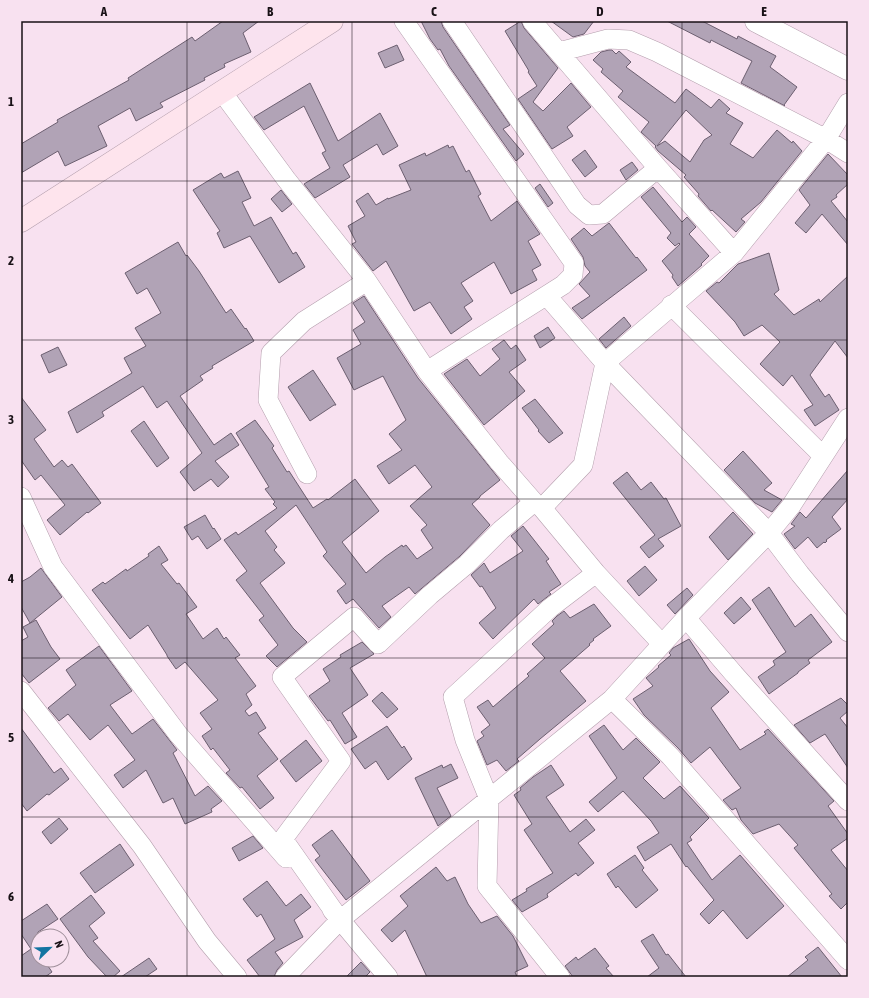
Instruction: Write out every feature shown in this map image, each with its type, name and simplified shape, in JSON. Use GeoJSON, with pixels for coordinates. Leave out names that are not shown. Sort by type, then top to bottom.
{"type":"FeatureCollection","features":[{"type":"Feature","properties":{"kind":"main road"},"geometry":{"type":"LineString","coordinates":[[21,221],[332,21]]}},
{"type":"Feature","properties":{"kind":"street"},"geometry":{"type":"LineString","coordinates":[[404,21],[574,263],[573,275],[563,285],[427,371]]}},
{"type":"Feature","properties":{"kind":"street"},"geometry":{"type":"LineString","coordinates":[[452,21],[577,205],[589,215],[603,214],[658,168]]}},
{"type":"Feature","properties":{"kind":"street"},"geometry":{"type":"LineString","coordinates":[[532,21],[658,168],[734,253]]}},
{"type":"Feature","properties":{"kind":"street"},"geometry":{"type":"LineString","coordinates":[[756,21],[845,63]]}},
{"type":"Feature","properties":{"kind":"street"},"geometry":{"type":"LineString","coordinates":[[560,52],[608,39],[629,40],[657,52],[826,139],[848,153]]}},
{"type":"Feature","properties":{"kind":"street"},"geometry":{"type":"LineString","coordinates":[[222,92],[286,179],[367,281],[427,371],[499,462],[596,573],[662,644]]}},
{"type":"Feature","properties":{"kind":"street"},"geometry":{"type":"LineString","coordinates":[[340,920],[283,839],[341,761],[282,677],[354,617],[378,644],[430,595],[467,564],[501,530],[538,505],[583,465],[605,363],[671,305],[734,253],[826,139],[848,103]]}},
{"type":"Feature","properties":{"kind":"street"},"geometry":{"type":"LineString","coordinates":[[307,474],[268,400],[271,353],[304,321],[367,281]]}},
{"type":"Feature","properties":{"kind":"street"},"geometry":{"type":"LineString","coordinates":[[547,296],[605,363],[769,533],[800,574],[847,628]]}},
{"type":"Feature","properties":{"kind":"street"},"geometry":{"type":"LineString","coordinates":[[671,305],[823,456]]}},
{"type":"Feature","properties":{"kind":"street"},"geometry":{"type":"LineString","coordinates":[[285,977],[340,920],[612,699],[686,618],[769,533],[791,506],[848,418]]}},
{"type":"Feature","properties":{"kind":"street"},"geometry":{"type":"LineString","coordinates":[[21,497],[53,567],[178,734],[388,977]]}},
{"type":"Feature","properties":{"kind":"street"},"geometry":{"type":"LineString","coordinates":[[560,977],[486,886],[489,799],[465,740],[453,698],[550,608],[596,573]]}},
{"type":"Feature","properties":{"kind":"street"},"geometry":{"type":"LineString","coordinates":[[686,618],[848,801]]}},
{"type":"Feature","properties":{"kind":"street"},"geometry":{"type":"LineString","coordinates":[[21,691],[142,846],[207,941],[237,977]]}},
{"type":"Feature","properties":{"kind":"street"},"geometry":{"type":"LineString","coordinates":[[612,699],[670,756],[848,960]]}},
{"type":"Feature","properties":{"kind":"building"},"geometry":{"type":"Polygon","coordinates":[[[223,21],[259,21],[243,33],[251,52],[224,64],[225,67],[204,78],[205,80],[160,103],[163,107],[136,121],[130,108],[98,126],[107,146],[65,166],[58,151],[21,173],[21,144],[58,122],[57,120],[129,80],[128,78],[192,37],[195,41],[223,21]]]}},
{"type":"Feature","properties":{"kind":"building"},"geometry":{"type":"Polygon","coordinates":[[[421,21],[441,21],[443,27],[510,125],[503,129],[524,154],[516,161],[449,66],[440,49],[438,50],[430,39],[421,21]]]}},
{"type":"Feature","properties":{"kind":"building"},"geometry":{"type":"Polygon","coordinates":[[[521,21],[524,28],[558,68],[533,102],[543,111],[571,83],[591,107],[567,127],[573,136],[552,149],[518,99],[537,86],[505,31],[521,21]]]}},
{"type":"Feature","properties":{"kind":"building"},"geometry":{"type":"Polygon","coordinates":[[[551,21],[594,21],[584,34],[573,37],[551,21]]]}},
{"type":"Feature","properties":{"kind":"building"},"geometry":{"type":"Polygon","coordinates":[[[667,21],[702,21],[737,39],[738,36],[776,56],[770,67],[797,87],[784,105],[785,106],[741,83],[752,61],[711,40],[710,43],[667,21]]]}},
{"type":"Feature","properties":{"kind":"building"},"geometry":{"type":"Polygon","coordinates":[[[397,45],[404,60],[385,68],[378,53],[397,45]]]}},
{"type":"Feature","properties":{"kind":"building"},"geometry":{"type":"Polygon","coordinates":[[[612,50],[616,54],[619,51],[631,62],[626,67],[675,103],[686,89],[711,108],[719,99],[730,109],[726,113],[743,123],[730,144],[753,158],[777,130],[792,143],[793,141],[802,151],[761,202],[741,219],[745,222],[736,232],[712,210],[711,211],[684,177],[686,175],[658,151],[655,147],[656,146],[641,132],[649,122],[618,97],[623,91],[601,72],[603,69],[593,60],[601,52],[612,50]],[[686,110],[657,146],[665,141],[690,162],[704,140],[712,135],[686,110]]]}},
{"type":"Feature","properties":{"kind":"building"},"geometry":{"type":"Polygon","coordinates":[[[310,83],[338,141],[380,113],[398,146],[383,155],[377,144],[343,165],[350,177],[315,198],[304,184],[330,168],[322,153],[326,151],[304,106],[264,130],[254,117],[310,83]]]}},
{"type":"Feature","properties":{"kind":"building"},"geometry":{"type":"Polygon","coordinates":[[[448,145],[449,148],[453,146],[466,172],[469,170],[481,194],[478,196],[491,221],[517,201],[540,234],[528,241],[541,265],[532,270],[537,280],[511,294],[494,262],[461,283],[473,301],[464,307],[472,319],[451,334],[430,302],[414,311],[386,261],[373,271],[352,244],[356,242],[348,226],[365,216],[356,201],[368,193],[376,205],[388,198],[411,190],[399,165],[425,153],[426,156],[448,145]]]}},
{"type":"Feature","properties":{"kind":"building"},"geometry":{"type":"Polygon","coordinates":[[[585,150],[597,167],[585,177],[572,160],[585,150]]]}},
{"type":"Feature","properties":{"kind":"building"},"geometry":{"type":"Polygon","coordinates":[[[828,154],[848,175],[848,184],[836,195],[837,197],[831,201],[848,222],[848,245],[822,214],[806,233],[795,223],[810,205],[799,190],[828,154]]]}},
{"type":"Feature","properties":{"kind":"building"},"geometry":{"type":"Polygon","coordinates":[[[632,162],[638,170],[626,180],[620,170],[632,162]]]}},
{"type":"Feature","properties":{"kind":"building"},"geometry":{"type":"Polygon","coordinates":[[[238,171],[251,198],[242,202],[254,226],[271,217],[293,254],[296,252],[305,267],[279,283],[250,236],[224,248],[217,233],[220,231],[193,190],[221,173],[224,178],[238,171]]]}},
{"type":"Feature","properties":{"kind":"building"},"geometry":{"type":"Polygon","coordinates":[[[540,184],[553,203],[548,207],[535,188],[540,184]]]}},
{"type":"Feature","properties":{"kind":"building"},"geometry":{"type":"Polygon","coordinates":[[[653,187],[682,222],[687,217],[696,227],[689,234],[709,256],[701,264],[702,265],[678,286],[672,277],[673,275],[662,261],[680,244],[679,243],[675,246],[667,238],[671,233],[641,197],[653,187]]]}},
{"type":"Feature","properties":{"kind":"building"},"geometry":{"type":"Polygon","coordinates":[[[281,190],[292,204],[282,212],[271,199],[281,190]]]}},
{"type":"Feature","properties":{"kind":"building"},"geometry":{"type":"Polygon","coordinates":[[[609,223],[647,270],[582,319],[572,308],[590,296],[579,284],[590,272],[585,266],[583,257],[571,239],[584,228],[592,236],[609,223]]]}},
{"type":"Feature","properties":{"kind":"building"},"geometry":{"type":"Polygon","coordinates":[[[178,242],[186,256],[187,255],[199,271],[226,313],[231,309],[254,341],[212,366],[213,368],[200,376],[203,380],[180,396],[214,445],[231,433],[239,445],[215,461],[229,477],[218,487],[211,479],[194,491],[180,472],[202,453],[167,401],[157,408],[143,386],[102,412],[104,416],[77,433],[68,412],[132,373],[124,358],[146,346],[135,328],[161,313],[147,288],[137,294],[125,273],[178,242]]]}},
{"type":"Feature","properties":{"kind":"building"},"geometry":{"type":"Polygon","coordinates":[[[769,253],[779,290],[774,294],[794,315],[819,299],[820,302],[848,276],[848,358],[835,341],[810,375],[825,397],[829,394],[839,410],[815,426],[804,410],[813,405],[792,375],[783,386],[760,364],[780,342],[762,325],[744,336],[735,322],[706,291],[717,282],[719,283],[738,264],[769,253]]]}},
{"type":"Feature","properties":{"kind":"building"},"geometry":{"type":"Polygon","coordinates":[[[364,296],[418,378],[500,480],[472,504],[490,525],[460,556],[415,594],[409,587],[382,606],[391,617],[379,628],[353,599],[346,604],[337,591],[346,584],[323,556],[327,552],[296,505],[265,531],[277,547],[274,550],[285,563],[260,583],[293,628],[307,642],[277,667],[266,656],[278,645],[259,620],[264,616],[236,580],[247,571],[224,540],[236,532],[238,535],[277,508],[273,504],[275,502],[265,489],[269,487],[236,433],[255,420],[274,446],[272,448],[287,472],[289,471],[313,508],[327,499],[328,500],[355,479],[379,511],[342,542],[366,573],[402,545],[403,547],[406,545],[417,559],[433,548],[421,530],[427,525],[410,506],[432,487],[415,465],[389,484],[377,466],[402,450],[389,434],[406,420],[383,376],[354,390],[337,358],[361,344],[353,330],[365,322],[353,303],[364,296]]]}},
{"type":"Feature","properties":{"kind":"building"},"geometry":{"type":"Polygon","coordinates":[[[624,317],[631,326],[606,348],[599,339],[624,317]]]}},
{"type":"Feature","properties":{"kind":"building"},"geometry":{"type":"Polygon","coordinates":[[[548,327],[555,338],[540,348],[534,336],[548,327]]]}},
{"type":"Feature","properties":{"kind":"building"},"geometry":{"type":"Polygon","coordinates":[[[504,340],[511,349],[516,345],[526,360],[509,372],[525,391],[484,425],[444,374],[467,359],[480,376],[500,359],[492,349],[504,340]]]}},
{"type":"Feature","properties":{"kind":"building"},"geometry":{"type":"Polygon","coordinates":[[[58,347],[67,365],[49,373],[41,355],[58,347]]]}},
{"type":"Feature","properties":{"kind":"building"},"geometry":{"type":"Polygon","coordinates":[[[313,370],[336,405],[310,421],[288,387],[313,370]]]}},
{"type":"Feature","properties":{"kind":"building"},"geometry":{"type":"Polygon","coordinates":[[[21,397],[46,430],[34,439],[54,467],[62,460],[68,467],[72,464],[101,503],[88,513],[87,512],[60,535],[47,520],[65,505],[41,475],[35,480],[21,460],[21,397]]]}},
{"type":"Feature","properties":{"kind":"building"},"geometry":{"type":"Polygon","coordinates":[[[535,399],[563,433],[549,443],[538,431],[539,430],[522,408],[535,399]]]}},
{"type":"Feature","properties":{"kind":"building"},"geometry":{"type":"Polygon","coordinates":[[[144,421],[169,458],[157,467],[131,431],[144,421]]]}},
{"type":"Feature","properties":{"kind":"building"},"geometry":{"type":"Polygon","coordinates":[[[743,451],[772,483],[764,490],[782,500],[772,512],[755,503],[724,470],[743,451]]]}},
{"type":"Feature","properties":{"kind":"building"},"geometry":{"type":"Polygon","coordinates":[[[848,470],[848,499],[832,517],[841,529],[817,548],[808,537],[795,549],[784,534],[795,526],[791,524],[800,512],[806,518],[848,470]]]}},
{"type":"Feature","properties":{"kind":"building"},"geometry":{"type":"Polygon","coordinates":[[[627,472],[641,490],[651,482],[664,499],[666,498],[681,526],[658,539],[664,546],[649,558],[640,547],[655,535],[613,483],[627,472]]]}},
{"type":"Feature","properties":{"kind":"building"},"geometry":{"type":"Polygon","coordinates":[[[733,512],[753,534],[728,560],[709,537],[733,512]]]}},
{"type":"Feature","properties":{"kind":"building"},"geometry":{"type":"Polygon","coordinates":[[[205,515],[221,539],[207,549],[198,536],[192,540],[184,527],[205,515]]]}},
{"type":"Feature","properties":{"kind":"building"},"geometry":{"type":"Polygon","coordinates":[[[523,526],[549,559],[546,561],[561,584],[549,592],[551,594],[538,604],[534,599],[493,639],[479,623],[496,608],[482,586],[480,587],[471,575],[484,563],[490,573],[523,551],[511,536],[523,526]]]}},
{"type":"Feature","properties":{"kind":"building"},"geometry":{"type":"Polygon","coordinates":[[[159,546],[168,560],[161,564],[177,584],[179,583],[197,607],[186,614],[203,639],[217,628],[224,639],[226,637],[240,655],[235,658],[256,686],[246,694],[252,705],[245,711],[249,716],[256,712],[266,728],[258,733],[278,759],[257,776],[274,798],[260,809],[242,787],[240,788],[226,773],[230,770],[213,748],[211,750],[202,736],[212,729],[200,713],[218,700],[185,662],[176,669],[148,625],[130,639],[92,590],[103,582],[105,584],[126,569],[127,571],[149,556],[148,554],[159,546]]]}},
{"type":"Feature","properties":{"kind":"building"},"geometry":{"type":"Polygon","coordinates":[[[645,566],[657,580],[639,596],[627,581],[645,566]]]}},
{"type":"Feature","properties":{"kind":"building"},"geometry":{"type":"Polygon","coordinates":[[[41,568],[62,597],[30,623],[21,607],[21,582],[41,568]]]}},
{"type":"Feature","properties":{"kind":"building"},"geometry":{"type":"Polygon","coordinates":[[[769,587],[795,627],[811,614],[832,642],[808,660],[810,663],[798,673],[769,694],[758,677],[775,665],[773,661],[786,652],[752,600],[769,587]]]}},
{"type":"Feature","properties":{"kind":"building"},"geometry":{"type":"Polygon","coordinates":[[[687,588],[693,595],[675,614],[667,605],[687,588]]]}},
{"type":"Feature","properties":{"kind":"building"},"geometry":{"type":"Polygon","coordinates":[[[741,597],[751,609],[734,624],[724,613],[741,597]]]}},
{"type":"Feature","properties":{"kind":"building"},"geometry":{"type":"Polygon","coordinates":[[[594,604],[611,626],[593,639],[594,640],[589,644],[590,645],[560,671],[586,701],[517,759],[519,761],[506,771],[497,760],[487,765],[477,741],[484,736],[481,732],[490,725],[477,707],[488,700],[493,707],[529,676],[527,674],[545,658],[532,644],[554,624],[552,621],[557,616],[564,611],[570,618],[594,604]]]}},
{"type":"Feature","properties":{"kind":"building"},"geometry":{"type":"Polygon","coordinates":[[[36,620],[51,647],[60,659],[29,683],[21,673],[21,641],[28,637],[23,627],[36,620]]]}},
{"type":"Feature","properties":{"kind":"building"},"geometry":{"type":"Polygon","coordinates":[[[689,639],[710,671],[729,692],[711,708],[740,750],[766,734],[764,732],[768,729],[834,801],[828,806],[848,834],[848,838],[831,850],[848,871],[848,902],[841,909],[829,896],[832,894],[794,848],[798,845],[779,824],[753,834],[741,820],[736,808],[732,810],[723,800],[741,788],[710,747],[691,763],[678,748],[644,715],[633,699],[653,686],[646,678],[671,655],[669,653],[673,648],[689,639]]]}},
{"type":"Feature","properties":{"kind":"building"},"geometry":{"type":"Polygon","coordinates":[[[362,642],[374,654],[350,668],[368,695],[342,713],[357,737],[345,744],[330,720],[328,721],[309,696],[330,681],[323,669],[341,657],[340,655],[362,642]]]}},
{"type":"Feature","properties":{"kind":"building"},"geometry":{"type":"Polygon","coordinates":[[[99,646],[132,691],[110,705],[132,734],[153,719],[177,750],[173,753],[195,796],[208,786],[222,801],[211,809],[212,812],[185,824],[173,798],[163,803],[146,770],[123,788],[114,775],[135,760],[108,725],[90,740],[68,714],[59,721],[48,708],[76,685],[66,670],[99,646]]]}},
{"type":"Feature","properties":{"kind":"building"},"geometry":{"type":"Polygon","coordinates":[[[382,692],[398,709],[387,718],[372,701],[382,692]]]}},
{"type":"Feature","properties":{"kind":"building"},"geometry":{"type":"Polygon","coordinates":[[[841,698],[848,705],[848,711],[840,718],[848,728],[848,768],[825,734],[810,743],[794,725],[841,698]]]}},
{"type":"Feature","properties":{"kind":"building"},"geometry":{"type":"Polygon","coordinates":[[[604,725],[623,750],[636,738],[660,762],[643,778],[664,799],[680,786],[709,818],[690,837],[692,840],[687,843],[712,880],[740,855],[784,906],[747,939],[723,910],[709,924],[700,914],[714,900],[687,866],[686,867],[671,844],[645,861],[637,847],[659,833],[651,821],[623,791],[598,812],[589,802],[617,778],[589,736],[604,725]]]}},
{"type":"Feature","properties":{"kind":"building"},"geometry":{"type":"Polygon","coordinates":[[[387,726],[402,748],[404,746],[412,759],[388,780],[376,761],[365,769],[351,749],[387,726]]]}},
{"type":"Feature","properties":{"kind":"building"},"geometry":{"type":"Polygon","coordinates":[[[21,728],[54,773],[61,768],[69,779],[49,795],[47,794],[27,811],[21,803],[21,728]]]}},
{"type":"Feature","properties":{"kind":"building"},"geometry":{"type":"Polygon","coordinates":[[[306,740],[322,761],[296,782],[280,761],[306,740]]]}},
{"type":"Feature","properties":{"kind":"building"},"geometry":{"type":"Polygon","coordinates":[[[451,764],[458,778],[437,788],[451,816],[438,826],[415,778],[442,765],[443,768],[451,764]]]}},
{"type":"Feature","properties":{"kind":"building"},"geometry":{"type":"Polygon","coordinates":[[[551,765],[564,785],[546,797],[570,832],[586,819],[595,830],[578,843],[594,863],[578,876],[576,873],[547,894],[548,897],[522,912],[512,900],[527,891],[526,889],[553,873],[524,830],[532,824],[514,795],[533,777],[551,765]]]}},
{"type":"Feature","properties":{"kind":"building"},"geometry":{"type":"Polygon","coordinates":[[[59,818],[68,829],[51,844],[42,832],[59,818]]]}},
{"type":"Feature","properties":{"kind":"building"},"geometry":{"type":"Polygon","coordinates":[[[332,830],[370,881],[346,900],[315,860],[320,856],[312,845],[332,830]]]}},
{"type":"Feature","properties":{"kind":"building"},"geometry":{"type":"Polygon","coordinates":[[[253,836],[263,848],[239,861],[232,848],[253,836]]]}},
{"type":"Feature","properties":{"kind":"building"},"geometry":{"type":"Polygon","coordinates":[[[120,844],[134,865],[95,893],[80,873],[120,844]]]}},
{"type":"Feature","properties":{"kind":"building"},"geometry":{"type":"Polygon","coordinates":[[[635,855],[644,868],[642,870],[658,890],[636,908],[618,886],[616,888],[607,874],[635,855]]]}},
{"type":"Feature","properties":{"kind":"building"},"geometry":{"type":"Polygon","coordinates":[[[436,867],[447,881],[455,877],[468,904],[481,923],[497,916],[513,936],[528,966],[515,972],[517,977],[427,977],[405,930],[392,942],[381,930],[408,906],[400,896],[436,867]]]}},
{"type":"Feature","properties":{"kind":"building"},"geometry":{"type":"Polygon","coordinates":[[[267,881],[286,906],[301,894],[311,907],[294,920],[303,937],[275,952],[283,963],[277,970],[274,977],[260,977],[247,960],[275,939],[261,914],[257,917],[243,899],[267,881]]]}},
{"type":"Feature","properties":{"kind":"building"},"geometry":{"type":"Polygon","coordinates":[[[91,895],[105,913],[89,926],[98,938],[93,941],[120,971],[113,977],[107,977],[88,957],[70,933],[70,928],[67,928],[60,919],[91,895]]]}},
{"type":"Feature","properties":{"kind":"building"},"geometry":{"type":"Polygon","coordinates":[[[47,904],[58,919],[44,928],[30,928],[30,948],[21,934],[21,921],[47,904]]]}},
{"type":"Feature","properties":{"kind":"building"},"geometry":{"type":"Polygon","coordinates":[[[653,934],[666,955],[668,954],[686,977],[647,977],[659,968],[641,941],[653,934]]]}},
{"type":"Feature","properties":{"kind":"building"},"geometry":{"type":"Polygon","coordinates":[[[818,947],[842,977],[787,977],[808,960],[805,957],[818,947]]]}},
{"type":"Feature","properties":{"kind":"building"},"geometry":{"type":"Polygon","coordinates":[[[595,948],[609,966],[606,968],[614,977],[573,977],[565,966],[576,957],[578,960],[595,948]]]}},
{"type":"Feature","properties":{"kind":"building"},"geometry":{"type":"Polygon","coordinates":[[[30,950],[30,968],[49,968],[52,972],[45,977],[21,977],[21,956],[30,950]]]}},
{"type":"Feature","properties":{"kind":"building"},"geometry":{"type":"Polygon","coordinates":[[[149,958],[157,969],[145,977],[121,977],[149,958]]]}},
{"type":"Feature","properties":{"kind":"building"},"geometry":{"type":"Polygon","coordinates":[[[361,962],[370,972],[365,977],[346,977],[361,962]]]}}]}
